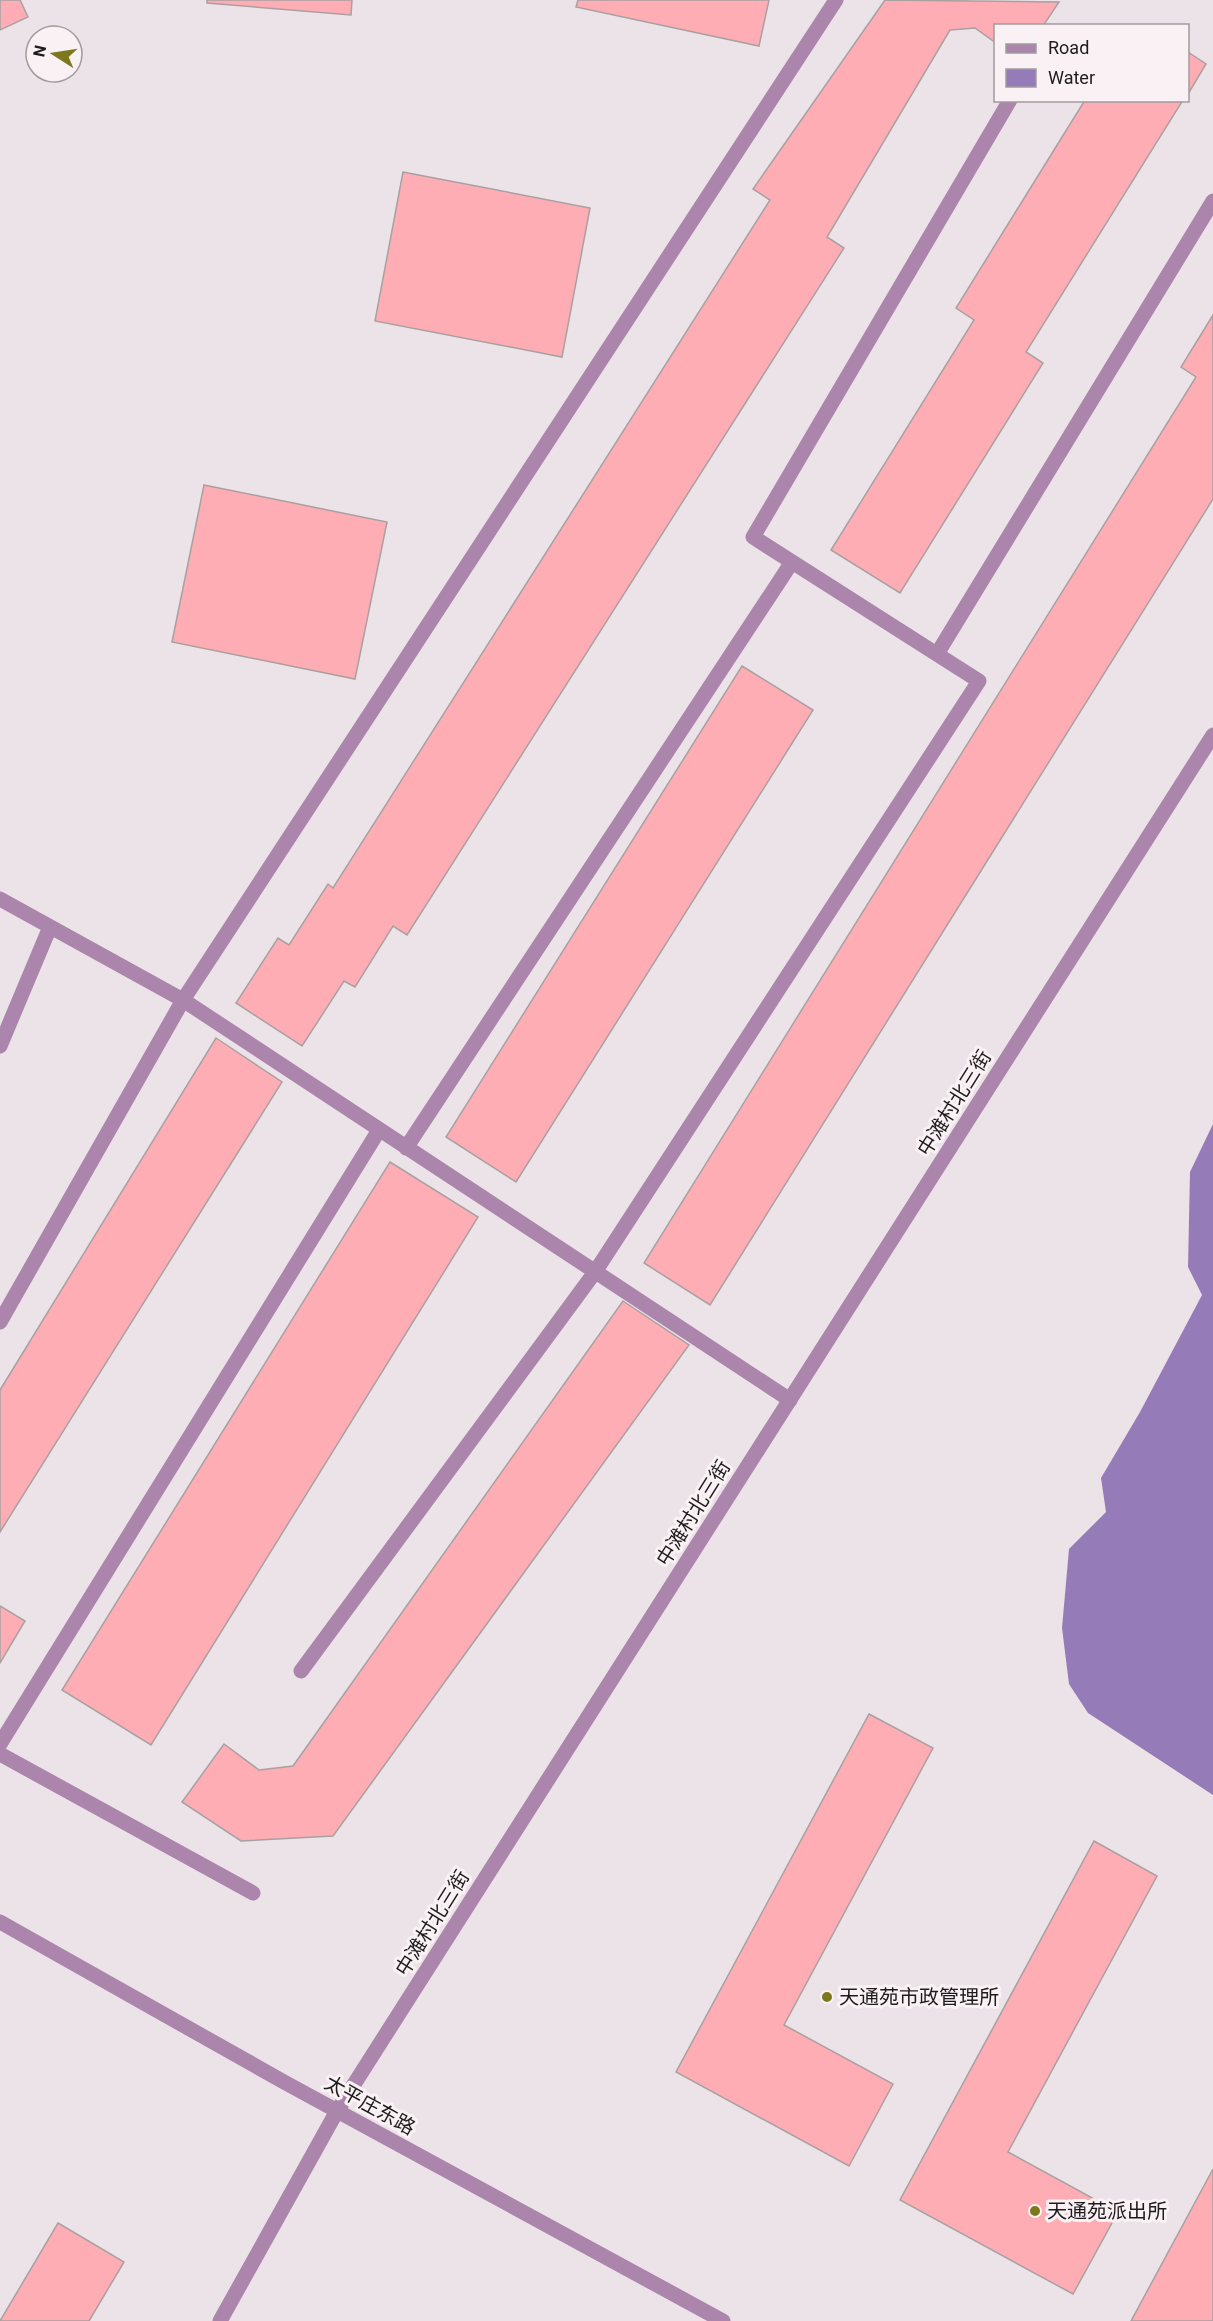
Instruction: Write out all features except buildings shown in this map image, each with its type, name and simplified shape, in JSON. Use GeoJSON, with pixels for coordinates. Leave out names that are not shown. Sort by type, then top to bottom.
{"type":"FeatureCollection","features":[{"type":"Feature","properties":{"kind":"street"},"geometry":{"type":"LineString","coordinates":[[0,1322],[183,1000],[836,0]]}},
{"type":"Feature","properties":{"kind":"street"},"geometry":{"type":"LineString","coordinates":[[301,1671],[595,1272],[979,681],[753,537],[1009,102]]}},
{"type":"Feature","properties":{"kind":"street"},"geometry":{"type":"LineString","coordinates":[[937,654],[1213,201]]}},
{"type":"Feature","properties":{"kind":"street"},"geometry":{"type":"LineString","coordinates":[[406,1148],[792,562]]}},
{"type":"Feature","properties":{"kind":"street","name":"中滩村北三街"},"geometry":{"type":"LineString","coordinates":[[220,2321],[337,2111],[1213,735]]}},
{"type":"Feature","properties":{"kind":"street"},"geometry":{"type":"LineString","coordinates":[[0,899],[183,1000],[789,1400]]}},
{"type":"Feature","properties":{"kind":"street"},"geometry":{"type":"LineString","coordinates":[[0,1046],[50,927]]}},
{"type":"Feature","properties":{"kind":"street"},"geometry":{"type":"LineString","coordinates":[[0,1744],[379,1130]]}},
{"type":"Feature","properties":{"kind":"street"},"geometry":{"type":"LineString","coordinates":[[0,1754],[253,1893]]}},
{"type":"Feature","properties":{"kind":"street","name":"太平庄东路"},"geometry":{"type":"LineString","coordinates":[[0,1922],[337,2111],[723,2321]]}},
{"type":"Feature","properties":{"kind":"water"},"geometry":{"type":"Polygon","coordinates":[[[1213,1124],[1213,1795],[1088,1713],[1069,1684],[1062,1628],[1069,1549],[1106,1512],[1101,1478],[1140,1412],[1202,1295],[1188,1267],[1190,1172],[1213,1124]]]}},
{"type":"Feature","properties":{"kind":"place","name":"天通苑市政管理所"},"geometry":{"type":"Point","coordinates":[827,1997]}},
{"type":"Feature","properties":{"kind":"place","name":"天通苑派出所"},"geometry":{"type":"Point","coordinates":[1035,2211]}}]}
